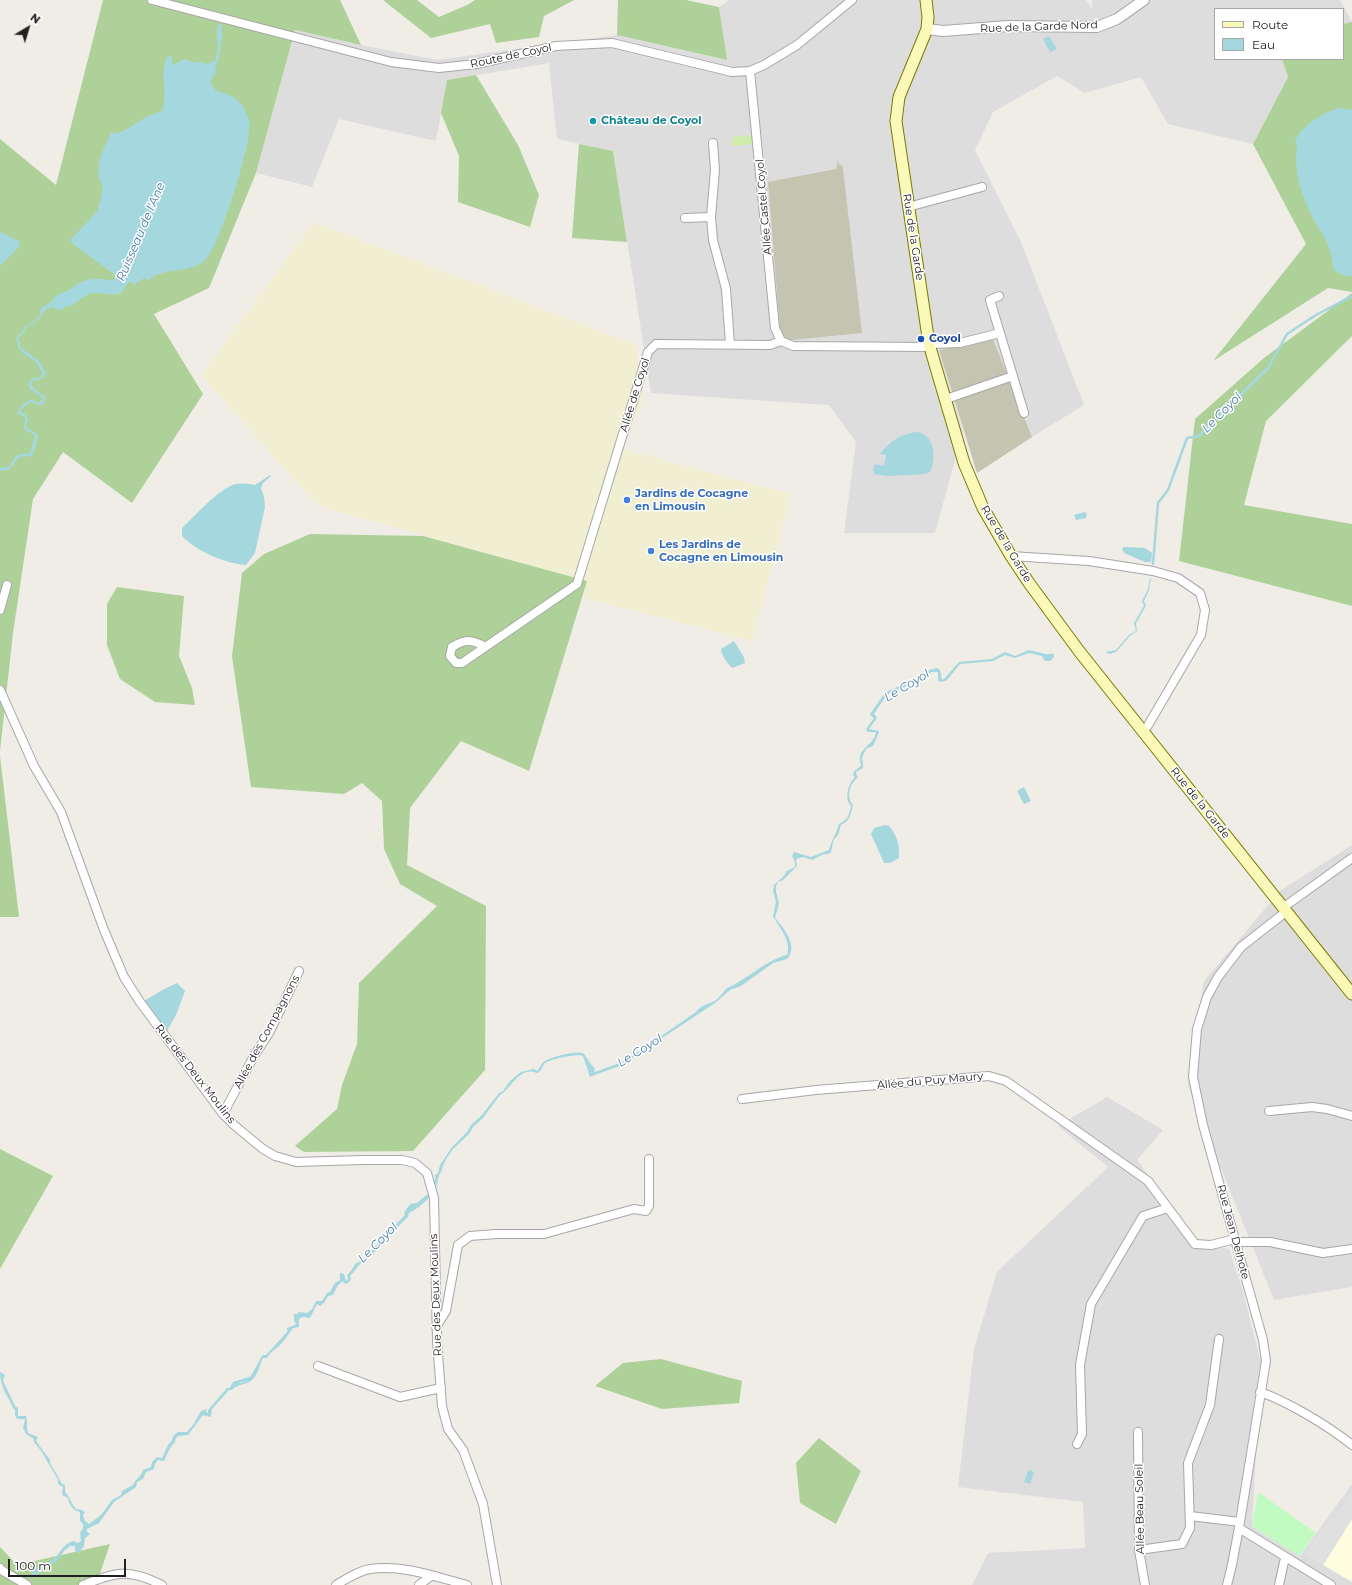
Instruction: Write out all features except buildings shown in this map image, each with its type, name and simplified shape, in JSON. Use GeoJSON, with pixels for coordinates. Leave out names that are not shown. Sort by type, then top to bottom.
{"type":"FeatureCollection","features":[{"type":"Feature","properties":{"kind":"main road","name":"Rue de la Garde"},"geometry":{"type":"LineString","coordinates":[[926,0],[928,16],[927,29],[899,97],[896,120],[929,346],[964,463],[983,508],[1029,584],[1070,639],[1352,994]]}},
{"type":"Feature","properties":{"kind":"street","name":"Route de Coyol"},"geometry":{"type":"LineString","coordinates":[[152,0],[392,62],[439,68],[476,64],[556,46],[612,43],[732,72],[750,72],[764,66],[797,45],[852,0]]}},
{"type":"Feature","properties":{"kind":"street","name":"Rue de la Garde Nord"},"geometry":{"type":"LineString","coordinates":[[927,29],[943,32],[1008,26],[1097,27],[1117,19],[1144,0]]}},
{"type":"Feature","properties":{"kind":"street","name":"Allée Castel Coyol"},"geometry":{"type":"LineString","coordinates":[[750,72],[775,328],[781,341]]}},
{"type":"Feature","properties":{"kind":"street"},"geometry":{"type":"LineString","coordinates":[[713,143],[715,170],[711,217],[713,240],[726,289],[730,344]]}},
{"type":"Feature","properties":{"kind":"street"},"geometry":{"type":"LineString","coordinates":[[908,207],[982,187]]}},
{"type":"Feature","properties":{"kind":"street"},"geometry":{"type":"LineString","coordinates":[[685,218],[711,217]]}},
{"type":"Feature","properties":{"kind":"street"},"geometry":{"type":"LineString","coordinates":[[999,296],[990,300],[1024,413]]}},
{"type":"Feature","properties":{"kind":"street","name":"Allée de Coyol"},"geometry":{"type":"LineString","coordinates":[[486,647],[577,584],[648,352],[656,344],[770,345],[781,341],[793,346],[929,346],[960,343],[1000,334]]}},
{"type":"Feature","properties":{"kind":"street"},"geometry":{"type":"LineString","coordinates":[[946,399],[1012,376]]}},
{"type":"Feature","properties":{"kind":"street"},"geometry":{"type":"LineString","coordinates":[[1011,556],[1089,561],[1153,571],[1178,578],[1200,593],[1205,610],[1201,635],[1147,727],[1142,731]]}},
{"type":"Feature","properties":{"kind":"street"},"geometry":{"type":"LineString","coordinates":[[0,610],[7,585]]}},
{"type":"Feature","properties":{"kind":"street","name":"Rue des Deux Moulins"},"geometry":{"type":"LineString","coordinates":[[0,690],[34,766],[61,812],[104,930],[124,977],[140,1002],[223,1114],[263,1149],[275,1156],[296,1162],[402,1160],[416,1163],[427,1173],[434,1198],[436,1327],[442,1406],[448,1430],[463,1450],[483,1504],[497,1585]]}},
{"type":"Feature","properties":{"kind":"street","name":"Rue Jean Delhote"},"geometry":{"type":"LineString","coordinates":[[1227,1585],[1239,1525],[1266,1361],[1263,1340],[1203,1125],[1193,1076],[1197,1028],[1207,997],[1218,977],[1241,947],[1285,909],[1352,858]]}},
{"type":"Feature","properties":{"kind":"street","name":"Allée des Compagnons"},"geometry":{"type":"LineString","coordinates":[[223,1114],[254,1056],[269,1032],[299,970]]}},
{"type":"Feature","properties":{"kind":"street","name":"Allée du Puy Maury"},"geometry":{"type":"LineString","coordinates":[[742,1099],[816,1090],[990,1076],[1006,1081],[1148,1181],[1195,1244],[1211,1245],[1235,1241]]}},
{"type":"Feature","properties":{"kind":"street"},"geometry":{"type":"LineString","coordinates":[[1269,1111],[1312,1107],[1327,1109],[1352,1116]]}},
{"type":"Feature","properties":{"kind":"street"},"geometry":{"type":"LineString","coordinates":[[436,1327],[446,1311],[458,1245],[470,1236],[496,1234],[544,1234],[634,1209],[646,1211],[649,1206],[649,1160]]}},
{"type":"Feature","properties":{"kind":"street"},"geometry":{"type":"LineString","coordinates":[[1077,1444],[1082,1434],[1080,1365],[1091,1304],[1143,1216],[1168,1208]]}},
{"type":"Feature","properties":{"kind":"street"},"geometry":{"type":"LineString","coordinates":[[1235,1241],[1270,1242],[1323,1252],[1352,1249]]}},
{"type":"Feature","properties":{"kind":"street"},"geometry":{"type":"LineString","coordinates":[[1139,1550],[1182,1544],[1190,1528],[1188,1463],[1210,1405],[1219,1339]]}},
{"type":"Feature","properties":{"kind":"street"},"geometry":{"type":"LineString","coordinates":[[318,1366],[400,1397],[440,1388]]}},
{"type":"Feature","properties":{"kind":"street"},"geometry":{"type":"LineString","coordinates":[[1260,1392],[1322,1424],[1352,1446]]}},
{"type":"Feature","properties":{"kind":"street","name":"Allée Beau Soleil"},"geometry":{"type":"LineString","coordinates":[[1138,1432],[1139,1550],[1145,1585]]}},
{"type":"Feature","properties":{"kind":"street"},"geometry":{"type":"LineString","coordinates":[[1190,1516],[1239,1525],[1286,1558],[1331,1585]]}},
{"type":"Feature","properties":{"kind":"street"},"geometry":{"type":"LineString","coordinates":[[1279,1585],[1286,1558]]}},
{"type":"Feature","properties":{"kind":"street"},"geometry":{"type":"LineString","coordinates":[[0,1568],[2,1571],[27,1585]]}},
{"type":"Feature","properties":{"kind":"street"},"geometry":{"type":"LineString","coordinates":[[336,1585],[369,1569],[405,1569],[467,1585]]}},
{"type":"Feature","properties":{"kind":"street"},"geometry":{"type":"LineString","coordinates":[[83,1585],[108,1575],[126,1573],[150,1579],[162,1585]]}},
{"type":"Feature","properties":{"kind":"street"},"geometry":{"type":"LineString","coordinates":[[420,1585],[431,1576]]}},
{"type":"Feature","properties":{"kind":"shaded area"},"geometry":{"type":"Polygon","coordinates":[[[729,0],[1086,0],[1092,9],[1092,0],[1340,0],[1352,22],[1344,24],[1344,8],[1214,8],[1214,60],[1282,60],[1288,77],[1253,144],[1168,124],[1141,77],[1085,93],[1057,76],[993,112],[975,150],[1021,242],[1084,405],[1032,437],[993,339],[939,350],[963,431],[935,533],[844,533],[856,442],[829,405],[651,393],[613,151],[557,139],[549,63],[447,80],[436,141],[339,119],[312,187],[256,173],[295,30],[437,60],[617,35],[726,60],[719,7],[729,0]]]}},
{"type":"Feature","properties":{"kind":"shaded area"},"geometry":{"type":"Polygon","coordinates":[[[838,160],[839,165],[842,165],[843,169],[862,333],[781,341],[768,182],[836,169],[838,160]]]}},
{"type":"Feature","properties":{"kind":"shaded area"},"geometry":{"type":"Polygon","coordinates":[[[314,222],[636,345],[644,398],[622,449],[791,494],[752,641],[583,598],[587,581],[318,506],[201,375],[314,222]]]}},
{"type":"Feature","properties":{"kind":"shaded area"},"geometry":{"type":"Polygon","coordinates":[[[993,339],[1032,437],[977,473],[939,350],[993,339]]]}},
{"type":"Feature","properties":{"kind":"shaded area"},"geometry":{"type":"Polygon","coordinates":[[[1352,845],[1352,1287],[1274,1300],[1188,1086],[1204,981],[1280,891],[1352,845]]]}},
{"type":"Feature","properties":{"kind":"shaded area"},"geometry":{"type":"Polygon","coordinates":[[[1107,1097],[1163,1130],[1137,1160],[1198,1244],[1229,1249],[1242,1288],[1261,1363],[1252,1526],[1300,1556],[1352,1484],[1352,1585],[972,1585],[988,1553],[1085,1548],[1083,1502],[958,1487],[974,1349],[997,1272],[1108,1167],[1058,1126],[1107,1097]]]}},
{"type":"Feature","properties":{"kind":"shaded area"},"geometry":{"type":"Polygon","coordinates":[[[1352,1491],[1352,1519],[1323,1565],[1304,1553],[1333,1515],[1335,1517],[1352,1491]]]}},
{"type":"Feature","properties":{"kind":"shaded area"},"geometry":{"type":"Polygon","coordinates":[[[1352,1519],[1352,1582],[1323,1565],[1352,1519]]]}},
{"type":"Feature","properties":{"kind":"green space"},"geometry":{"type":"Polygon","coordinates":[[[103,0],[340,0],[361,45],[295,30],[256,173],[209,288],[154,314],[203,394],[132,503],[63,452],[33,499],[13,633],[0,751],[0,139],[56,185],[103,0]]]}},
{"type":"Feature","properties":{"kind":"green space"},"geometry":{"type":"Polygon","coordinates":[[[383,0],[417,0],[439,17],[475,0],[574,0],[544,16],[539,37],[496,43],[490,24],[431,38],[383,0]]]}},
{"type":"Feature","properties":{"kind":"green space"},"geometry":{"type":"Polygon","coordinates":[[[618,0],[686,0],[719,7],[727,60],[617,35],[618,0]]]}},
{"type":"Feature","properties":{"kind":"green space"},"geometry":{"type":"Polygon","coordinates":[[[1352,22],[1352,292],[1328,288],[1213,361],[1306,244],[1253,144],[1288,77],[1282,60],[1344,60],[1344,24],[1352,22]]]}},
{"type":"Feature","properties":{"kind":"green space"},"geometry":{"type":"Polygon","coordinates":[[[476,75],[518,145],[539,195],[530,227],[458,202],[459,156],[441,113],[447,80],[476,75]]]}},
{"type":"Feature","properties":{"kind":"green space"},"geometry":{"type":"Polygon","coordinates":[[[753,135],[754,144],[732,146],[732,137],[753,135]]]}},
{"type":"Feature","properties":{"kind":"green space"},"geometry":{"type":"Polygon","coordinates":[[[579,144],[613,151],[627,242],[572,238],[579,144]]]}},
{"type":"Feature","properties":{"kind":"green space"},"geometry":{"type":"Polygon","coordinates":[[[1352,293],[1352,336],[1266,421],[1244,505],[1352,524],[1352,606],[1179,561],[1195,419],[1264,358],[1352,293]]]}},
{"type":"Feature","properties":{"kind":"green space"},"geometry":{"type":"Polygon","coordinates":[[[310,534],[423,536],[587,581],[529,771],[461,741],[410,808],[407,865],[486,906],[485,1070],[413,1151],[304,1152],[295,1146],[337,1109],[342,1085],[357,1044],[359,983],[437,906],[400,884],[384,849],[382,801],[362,783],[344,794],[251,787],[232,656],[242,573],[264,554],[310,534]]]}},
{"type":"Feature","properties":{"kind":"green space"},"geometry":{"type":"Polygon","coordinates":[[[117,587],[184,596],[179,656],[192,688],[195,705],[155,702],[120,679],[107,645],[107,604],[117,587]]]}},
{"type":"Feature","properties":{"kind":"green space"},"geometry":{"type":"Polygon","coordinates":[[[0,756],[19,917],[0,917],[0,756]]]}},
{"type":"Feature","properties":{"kind":"green space"},"geometry":{"type":"Polygon","coordinates":[[[0,1149],[53,1176],[0,1269],[0,1149]]]}},
{"type":"Feature","properties":{"kind":"green space"},"geometry":{"type":"Polygon","coordinates":[[[661,1359],[742,1381],[739,1403],[662,1409],[595,1386],[623,1363],[661,1359]]]}},
{"type":"Feature","properties":{"kind":"green space"},"geometry":{"type":"Polygon","coordinates":[[[819,1438],[861,1471],[836,1524],[800,1503],[796,1463],[819,1438]]]}},
{"type":"Feature","properties":{"kind":"green space"},"geometry":{"type":"Polygon","coordinates":[[[1258,1492],[1316,1533],[1299,1556],[1252,1526],[1258,1492]]]}},
{"type":"Feature","properties":{"kind":"green space"},"geometry":{"type":"Polygon","coordinates":[[[110,1544],[96,1585],[0,1585],[0,1547],[17,1565],[110,1544]]]}},
{"type":"Feature","properties":{"kind":"water"},"geometry":{"type":"Polygon","coordinates":[[[219,24],[222,25],[221,33],[223,35],[215,67],[216,72],[210,82],[216,91],[238,100],[247,115],[249,122],[249,132],[241,169],[227,213],[212,249],[207,258],[201,263],[194,267],[162,273],[148,280],[144,278],[134,285],[132,282],[126,283],[73,244],[70,240],[97,212],[103,187],[98,174],[100,160],[111,133],[119,133],[148,116],[162,111],[164,104],[164,70],[168,56],[171,56],[173,65],[184,59],[196,63],[201,61],[205,64],[215,61],[218,50],[217,28],[219,24]]]}},
{"type":"Feature","properties":{"kind":"water"},"geometry":{"type":"Polygon","coordinates":[[[1049,36],[1057,49],[1050,52],[1043,39],[1049,36]]]}},
{"type":"Feature","properties":{"kind":"water"},"geometry":{"type":"Polygon","coordinates":[[[1341,108],[1352,110],[1352,276],[1344,276],[1334,270],[1326,241],[1300,188],[1296,167],[1297,145],[1295,143],[1301,131],[1314,120],[1328,112],[1341,108]]]}},
{"type":"Feature","properties":{"kind":"water"},"geometry":{"type":"Polygon","coordinates":[[[0,232],[19,241],[20,246],[0,266],[0,232]]]}},
{"type":"Feature","properties":{"kind":"water"},"geometry":{"type":"Polygon","coordinates":[[[86,284],[100,284],[110,287],[116,284],[121,288],[120,290],[109,290],[100,287],[88,288],[84,292],[78,292],[71,300],[64,300],[59,305],[46,309],[37,321],[28,326],[18,339],[20,342],[20,347],[38,360],[46,373],[45,376],[39,380],[34,380],[31,385],[37,392],[44,395],[45,399],[43,404],[39,405],[31,402],[20,411],[26,415],[28,420],[26,425],[28,429],[38,434],[32,456],[19,457],[10,469],[0,471],[0,468],[9,467],[17,455],[30,453],[35,435],[24,428],[24,416],[19,415],[18,411],[22,405],[31,399],[39,403],[43,399],[30,389],[28,384],[33,378],[39,378],[43,374],[36,362],[18,349],[16,338],[27,325],[36,320],[40,315],[41,308],[56,299],[59,302],[63,298],[66,299],[75,295],[75,291],[81,290],[86,284]]]}},
{"type":"Feature","properties":{"kind":"water"},"geometry":{"type":"Polygon","coordinates":[[[918,432],[924,434],[928,438],[933,448],[934,454],[930,472],[925,474],[887,476],[874,474],[873,469],[875,464],[884,466],[886,455],[880,454],[888,445],[897,438],[918,432]]]}},
{"type":"Feature","properties":{"kind":"water"},"geometry":{"type":"Polygon","coordinates":[[[270,475],[271,476],[263,483],[261,488],[265,507],[255,553],[246,565],[229,562],[203,552],[182,536],[182,528],[222,491],[236,484],[255,485],[270,475]]]}},
{"type":"Feature","properties":{"kind":"water"},"geometry":{"type":"Polygon","coordinates":[[[1085,512],[1087,514],[1086,518],[1076,520],[1074,515],[1085,512]]]}},
{"type":"Feature","properties":{"kind":"water"},"geometry":{"type":"Polygon","coordinates":[[[1124,547],[1145,548],[1152,553],[1151,562],[1145,562],[1124,553],[1122,549],[1124,547]]]}},
{"type":"Feature","properties":{"kind":"water"},"geometry":{"type":"Polygon","coordinates":[[[1150,578],[1149,590],[1144,601],[1146,606],[1136,623],[1137,631],[1130,636],[1116,652],[1110,654],[1105,652],[1116,650],[1129,635],[1136,631],[1134,623],[1144,606],[1142,601],[1148,589],[1150,578]]]}},
{"type":"Feature","properties":{"kind":"water"},"geometry":{"type":"Polygon","coordinates":[[[734,641],[744,657],[745,663],[732,668],[724,657],[721,649],[734,641]]]}},
{"type":"Feature","properties":{"kind":"water"},"geometry":{"type":"Polygon","coordinates":[[[1029,650],[1046,654],[1054,654],[1054,657],[1050,661],[1047,661],[1044,660],[1042,656],[1029,653],[1015,658],[1005,655],[993,661],[960,664],[947,680],[942,682],[938,681],[938,672],[931,672],[922,681],[911,682],[905,687],[890,693],[884,699],[874,714],[877,718],[869,729],[879,731],[878,735],[873,746],[866,749],[862,758],[863,768],[856,772],[858,777],[852,783],[849,795],[853,805],[851,814],[841,825],[838,835],[834,839],[831,852],[812,860],[803,857],[796,859],[797,866],[783,880],[778,882],[776,886],[779,903],[775,918],[786,932],[791,943],[790,954],[787,959],[773,963],[741,986],[730,990],[715,1003],[620,1066],[590,1077],[583,1056],[576,1055],[548,1061],[537,1073],[531,1071],[521,1075],[500,1095],[483,1118],[453,1149],[446,1159],[438,1177],[437,1190],[436,1177],[434,1176],[438,1173],[440,1165],[452,1147],[467,1132],[471,1125],[481,1116],[510,1081],[521,1072],[534,1069],[537,1071],[542,1063],[548,1059],[577,1052],[584,1054],[590,1064],[595,1068],[595,1072],[625,1061],[700,1008],[716,1000],[727,988],[764,965],[779,957],[787,955],[788,944],[773,916],[776,902],[773,891],[774,885],[784,876],[787,871],[795,867],[795,862],[792,856],[794,852],[811,857],[829,850],[839,824],[848,817],[850,812],[851,806],[847,795],[850,783],[855,777],[853,775],[854,771],[861,766],[861,753],[875,736],[876,732],[868,732],[866,729],[874,718],[870,714],[888,691],[911,680],[921,679],[929,670],[937,668],[940,670],[942,680],[959,662],[992,659],[1005,652],[1015,656],[1029,650]]]}},
{"type":"Feature","properties":{"kind":"water"},"geometry":{"type":"Polygon","coordinates":[[[1024,787],[1031,801],[1024,804],[1017,791],[1024,787]]]}},
{"type":"Feature","properties":{"kind":"water"},"geometry":{"type":"Polygon","coordinates":[[[885,825],[889,826],[894,833],[899,849],[899,858],[890,863],[884,863],[871,834],[874,828],[885,825]]]}},
{"type":"Feature","properties":{"kind":"water"},"geometry":{"type":"Polygon","coordinates":[[[177,983],[185,991],[176,1015],[167,1031],[144,1001],[177,983]]]}},
{"type":"Feature","properties":{"kind":"water"},"geometry":{"type":"Polygon","coordinates":[[[430,1194],[431,1196],[419,1207],[408,1214],[409,1216],[378,1246],[375,1252],[361,1262],[350,1276],[351,1279],[348,1283],[345,1284],[343,1281],[338,1285],[333,1295],[328,1296],[324,1303],[320,1306],[317,1304],[310,1318],[303,1317],[299,1319],[299,1327],[293,1328],[283,1342],[267,1358],[263,1358],[257,1374],[251,1381],[229,1390],[212,1409],[211,1417],[203,1415],[188,1435],[178,1436],[164,1461],[158,1460],[154,1469],[146,1472],[143,1479],[137,1482],[136,1487],[114,1502],[99,1523],[87,1529],[87,1532],[90,1534],[85,1538],[84,1546],[79,1553],[75,1551],[75,1546],[70,1546],[64,1551],[57,1561],[42,1569],[34,1578],[31,1577],[34,1570],[55,1558],[66,1545],[73,1541],[78,1543],[81,1541],[80,1533],[83,1528],[83,1524],[80,1521],[80,1512],[73,1509],[68,1498],[62,1495],[63,1487],[58,1484],[58,1480],[42,1452],[34,1442],[33,1438],[26,1434],[23,1428],[25,1419],[17,1419],[15,1410],[3,1386],[0,1372],[5,1375],[3,1381],[15,1406],[18,1408],[18,1416],[26,1416],[28,1433],[38,1437],[36,1441],[50,1460],[50,1463],[62,1484],[65,1485],[65,1492],[76,1509],[85,1512],[83,1515],[85,1521],[89,1524],[101,1515],[112,1500],[121,1495],[122,1491],[133,1485],[143,1470],[151,1467],[152,1462],[157,1457],[162,1458],[173,1436],[178,1432],[187,1432],[201,1411],[207,1409],[206,1412],[208,1413],[208,1410],[227,1388],[231,1388],[234,1383],[240,1383],[249,1378],[263,1355],[266,1355],[288,1331],[287,1328],[295,1325],[294,1314],[299,1312],[307,1313],[312,1309],[316,1301],[322,1301],[327,1293],[330,1292],[335,1283],[340,1280],[340,1273],[344,1274],[346,1281],[348,1279],[347,1275],[355,1264],[361,1261],[370,1251],[373,1250],[386,1235],[388,1229],[396,1226],[396,1224],[405,1215],[404,1213],[410,1204],[417,1203],[425,1196],[430,1194]]]}},
{"type":"Feature","properties":{"kind":"water"},"geometry":{"type":"Polygon","coordinates":[[[1031,1470],[1034,1473],[1030,1484],[1024,1482],[1028,1471],[1031,1470]]]}},
{"type":"Feature","properties":{"kind":"waterway","name":"Ruisseau de l'Ane"},"geometry":{"type":"LineString","coordinates":[[59,303],[64,299],[69,299],[87,287],[117,287],[129,264]]}},
{"type":"Feature","properties":{"kind":"waterway","name":"Le Coyol"},"geometry":{"type":"LineString","coordinates":[[1153,564],[1158,503],[1168,490],[1187,438],[1199,436],[1268,368],[1287,334],[1316,315],[1352,296]]}},
{"type":"Feature","properties":{"kind":"waterway","name":"Le Coyol"},"geometry":{"type":"LineString","coordinates":[[434,1185],[438,1175]]}},
{"type":"Feature","properties":{"kind":"waterway","name":"Le Coyol"},"geometry":{"type":"LineString","coordinates":[[231,1388],[234,1383],[253,1377]]}},
{"type":"Feature","properties":{"kind":"place","name":"Château de Coyol"},"geometry":{"type":"Point","coordinates":[593,121]}},
{"type":"Feature","properties":{"kind":"place","name":"Coyol"},"geometry":{"type":"Point","coordinates":[921,339]}},
{"type":"Feature","properties":{"kind":"place","name":"Jardins de Cocagne en Limousin"},"geometry":{"type":"Point","coordinates":[627,500]}},
{"type":"Feature","properties":{"kind":"place","name":"Les Jardins de Cocagne en Limousin"},"geometry":{"type":"Point","coordinates":[651,551]}}]}
